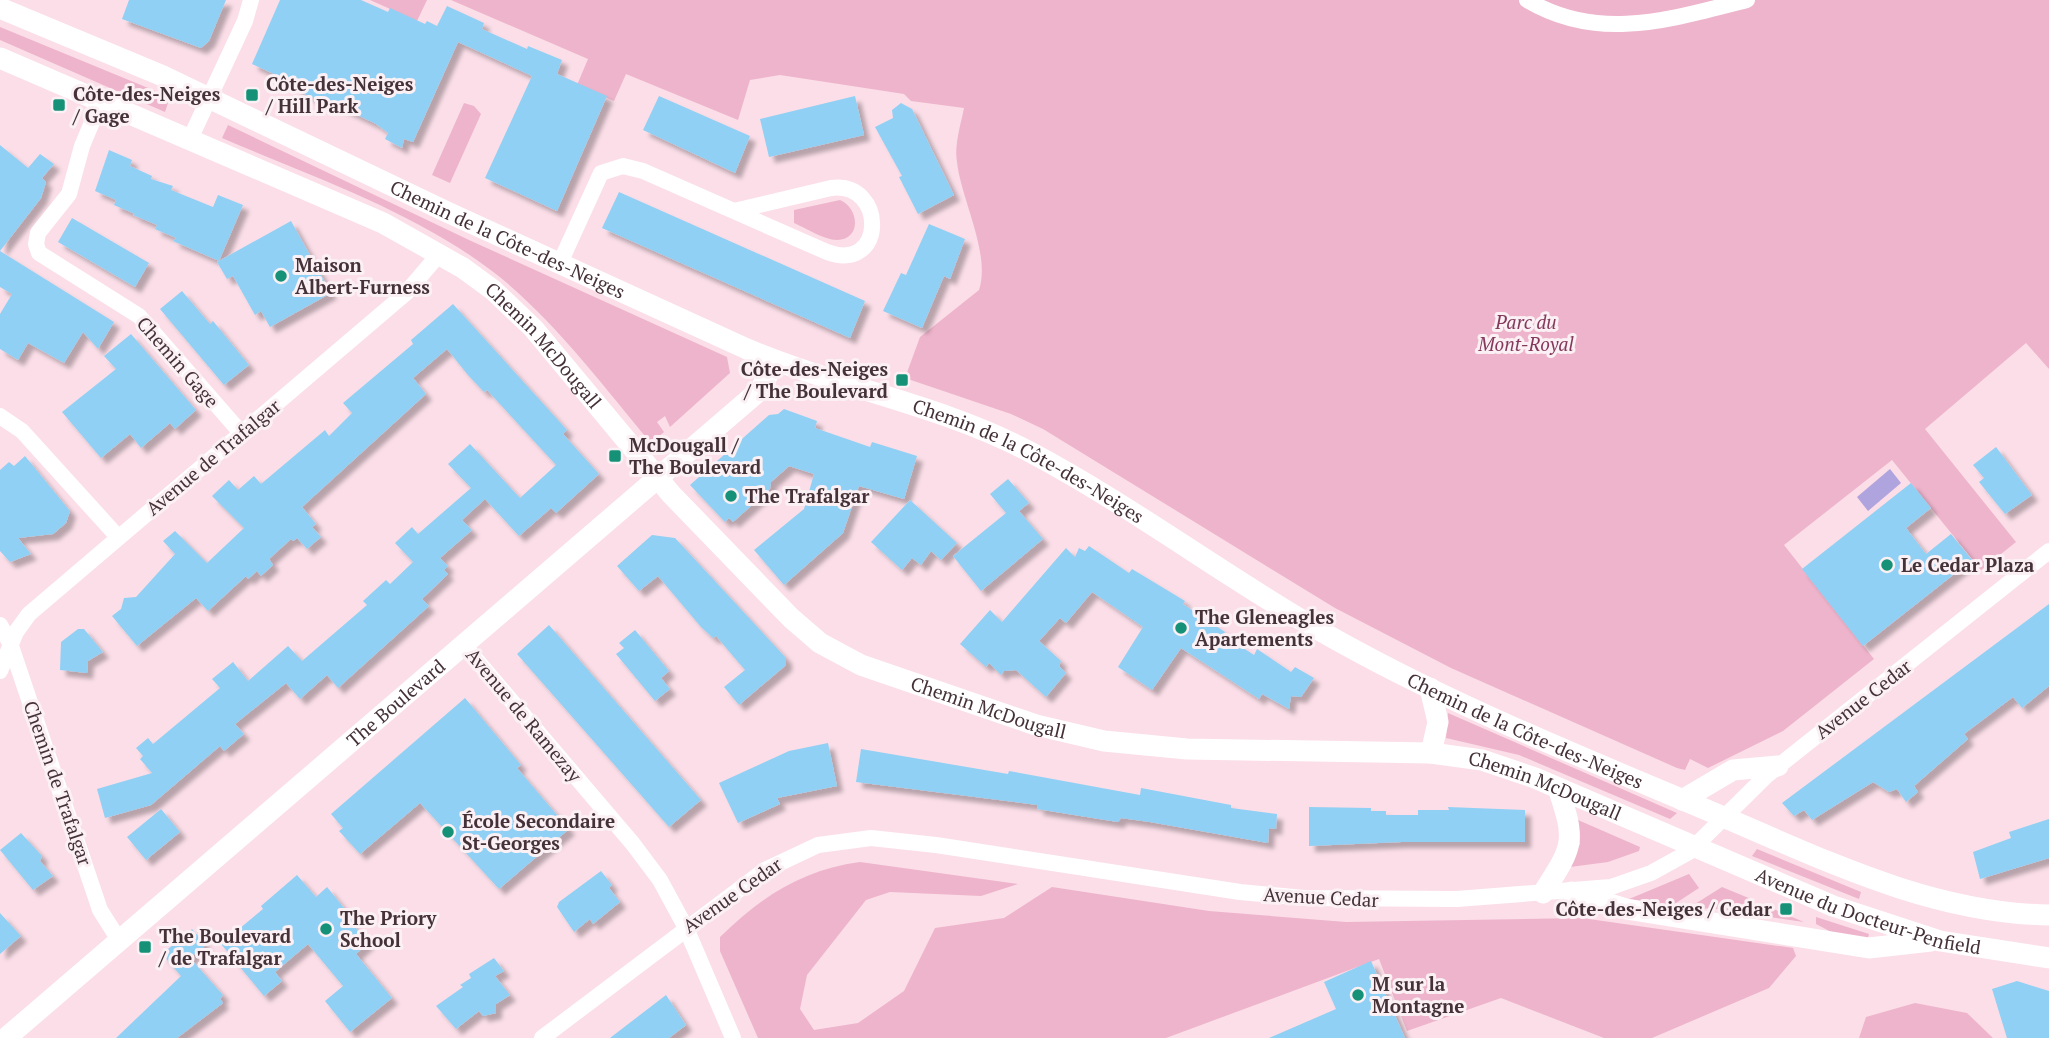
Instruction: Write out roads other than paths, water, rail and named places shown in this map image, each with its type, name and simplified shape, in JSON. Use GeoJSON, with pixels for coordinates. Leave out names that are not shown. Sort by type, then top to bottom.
{"type":"FeatureCollection","features":[{"type":"Feature","properties":{"kind":"main road","name":"Chemin de la Côte-des-Neiges"},"geometry":{"type":"LineString","coordinates":[[0,8],[209,98],[775,361],[969,425],[1033,453],[1290,614],[1430,688],[1682,800],[1828,863],[1895,888],[1980,909],[2049,915]]}},
{"type":"Feature","properties":{"kind":"main road","name":"Chemin de la Côte-des-Neiges"},"geometry":{"type":"LineString","coordinates":[[0,58],[383,223],[440,253]]}},
{"type":"Feature","properties":{"kind":"main road","name":"Chemin McDougall"},"geometry":{"type":"LineString","coordinates":[[440,253],[482,282],[522,316],[658,477],[806,632],[846,659],[1036,726],[1104,741],[1187,749],[1430,753],[1500,765],[1695,847]]}},
{"type":"Feature","properties":{"kind":"main road","name":"The Boulevard"},"geometry":{"type":"LineString","coordinates":[[6,1038],[760,390],[775,361]]}},
{"type":"Feature","properties":{"kind":"main road"},"geometry":{"type":"LineString","coordinates":[[1430,688],[1438,722],[1430,753]]}},
{"type":"Feature","properties":{"kind":"main road"},"geometry":{"type":"LineString","coordinates":[[1682,800],[1733,770],[1778,766]]}},
{"type":"Feature","properties":{"kind":"main road"},"geometry":{"type":"LineString","coordinates":[[1543,893],[1565,859],[1571,841],[1570,826],[1558,788]]}},
{"type":"Feature","properties":{"kind":"main road","name":"Avenue du Docteur-Penfield"},"geometry":{"type":"LineString","coordinates":[[1695,847],[1822,902],[1940,940],[2049,958]]}},
{"type":"Feature","properties":{"kind":"main road"},"geometry":{"type":"LineString","coordinates":[[1572,892],[1626,908],[1869,948],[1940,940]]}},
{"type":"Feature","properties":{"kind":"street"},"geometry":{"type":"LineString","coordinates":[[190,139],[245,21],[251,0]]}},
{"type":"Feature","properties":{"kind":"street"},"geometry":{"type":"LineString","coordinates":[[1527,0],[1572,20],[1600,26],[1649,22],[1746,0]]}},
{"type":"Feature","properties":{"kind":"street","name":"Chemin Gage"},"geometry":{"type":"LineString","coordinates":[[102,101],[82,146],[69,194],[38,233],[36,244],[39,253],[139,316],[242,434]]}},
{"type":"Feature","properties":{"kind":"street"},"geometry":{"type":"LineString","coordinates":[[560,263],[600,176],[606,169],[634,167],[836,256],[850,256],[861,251],[873,231],[872,216],[863,198],[847,187],[831,188],[734,211]]}},
{"type":"Feature","properties":{"kind":"street","name":"Avenue de Trafalgar"},"geometry":{"type":"LineString","coordinates":[[0,671],[10,643],[29,614],[406,293],[440,253]]}},
{"type":"Feature","properties":{"kind":"street"},"geometry":{"type":"LineString","coordinates":[[0,416],[32,441],[118,537]]}},
{"type":"Feature","properties":{"kind":"street","name":"Avenue Cedar"},"geometry":{"type":"LineString","coordinates":[[542,1038],[686,928],[785,858],[827,842],[860,838],[936,845],[1215,888],[1304,898],[1391,901],[1572,892],[1611,887],[1641,878],[1675,861],[1695,847],[1722,817],[1778,766],[2049,551]]}},
{"type":"Feature","properties":{"kind":"street","name":"Chemin de Trafalgar"},"geometry":{"type":"LineString","coordinates":[[0,625],[10,643],[100,910],[119,940]]}},
{"type":"Feature","properties":{"kind":"street","name":"Avenue de Ramezay"},"geometry":{"type":"LineString","coordinates":[[463,644],[638,850],[666,890],[686,928],[733,1038]]}},
{"type":"Feature","properties":{"kind":"place","name":"Côte-des-Neiges / Hill Park"},"geometry":{"type":"Point","coordinates":[252,95]}},
{"type":"Feature","properties":{"kind":"place","name":"Côte-des-Neiges / Gage"},"geometry":{"type":"Point","coordinates":[59,105]}},
{"type":"Feature","properties":{"kind":"place","name":"Maison Albert-Furness"},"geometry":{"type":"Point","coordinates":[281,276]}},
{"type":"Feature","properties":{"kind":"place","name":"Côte-des-Neiges / The Boulevard"},"geometry":{"type":"Point","coordinates":[902,380]}},
{"type":"Feature","properties":{"kind":"place","name":"McDougall / The Boulevard"},"geometry":{"type":"Point","coordinates":[615,456]}},
{"type":"Feature","properties":{"kind":"place","name":"The Trafalgar"},"geometry":{"type":"Point","coordinates":[731,496]}},
{"type":"Feature","properties":{"kind":"place","name":"Le Cedar Plaza"},"geometry":{"type":"Point","coordinates":[1887,565]}},
{"type":"Feature","properties":{"kind":"place","name":"The Gleneagles Apartements"},"geometry":{"type":"Point","coordinates":[1181,628]}},
{"type":"Feature","properties":{"kind":"place","name":"École Secondaire St-Georges"},"geometry":{"type":"Point","coordinates":[448,832]}},
{"type":"Feature","properties":{"kind":"place","name":"Côte-des-Neiges / Cedar"},"geometry":{"type":"Point","coordinates":[1786,909]}},
{"type":"Feature","properties":{"kind":"place","name":"The Priory School"},"geometry":{"type":"Point","coordinates":[326,929]}},
{"type":"Feature","properties":{"kind":"place","name":"The Boulevard / de Trafalgar"},"geometry":{"type":"Point","coordinates":[145,947]}},
{"type":"Feature","properties":{"kind":"place","name":"M sur la Montagne"},"geometry":{"type":"Point","coordinates":[1358,995]}},
{"type":"Feature","properties":{"kind":"park label","name":"Parc du Mont-Royal"},"geometry":{"type":"Point","coordinates":[1526,333]}}]}
